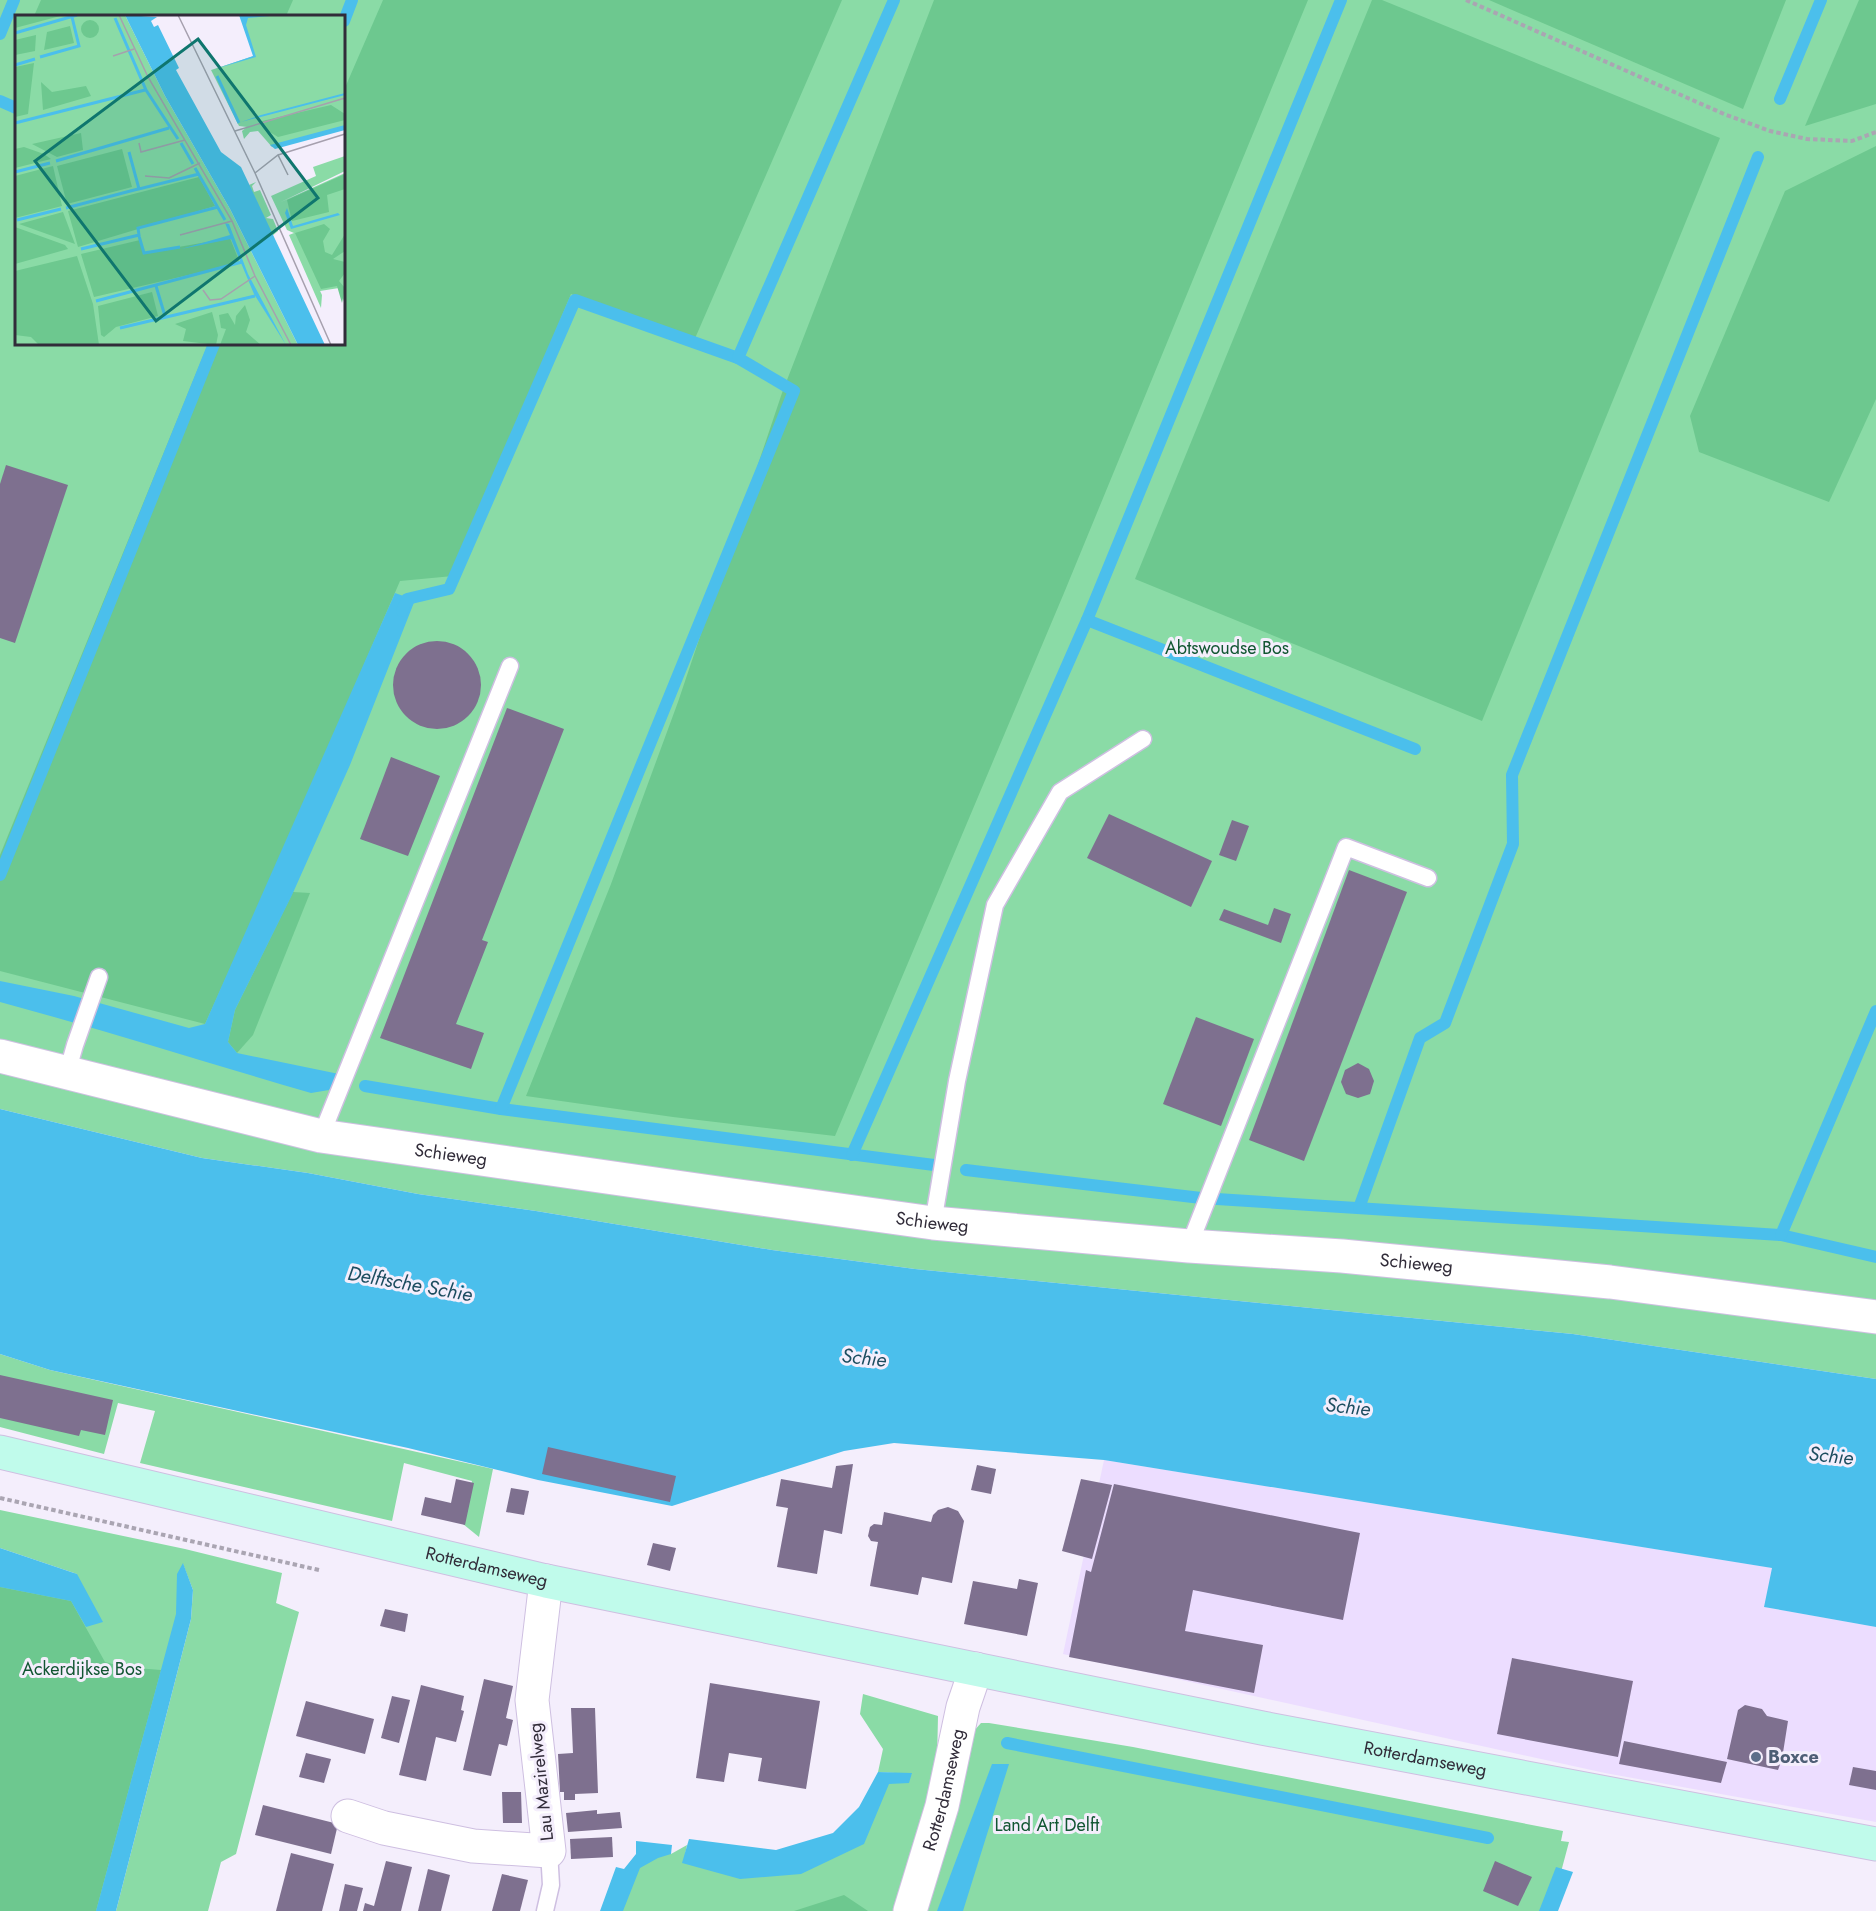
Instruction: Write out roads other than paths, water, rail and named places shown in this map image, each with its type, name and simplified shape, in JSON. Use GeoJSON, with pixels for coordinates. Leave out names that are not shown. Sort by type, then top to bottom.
{"type":"FeatureCollection","features":[{"type":"Feature","properties":{"kind":"street","name":"Schieweg"},"geometry":{"type":"LineString","coordinates":[[0,1056],[71,1059],[321,1136],[933,1223],[1194,1236],[1354,1257],[1599,1281],[1876,1317]]}},
{"type":"Feature","properties":{"kind":"street","name":"Rotterdamseweg"},"geometry":{"type":"LineString","coordinates":[[0,1452],[546,1581],[1273,1730],[1876,1844]]}},
{"type":"Feature","properties":{"kind":"street","name":"Lau Mazirelweg"},"geometry":{"type":"LineString","coordinates":[[348,1816],[384,1828],[473,1846],[549,1851],[532,1700],[546,1581]]}},
{"type":"Feature","properties":{"kind":"street","name":"Rotterdamseweg"},"geometry":{"type":"LineString","coordinates":[[910,1911],[942,1806],[963,1707],[976,1669]]}},
{"type":"Feature","properties":{"kind":"lane"},"geometry":{"type":"LineString","coordinates":[[321,1136],[510,666]]}},
{"type":"Feature","properties":{"kind":"lane"},"geometry":{"type":"LineString","coordinates":[[933,1223],[957,1081],[995,905],[1060,792],[1143,739]]}},
{"type":"Feature","properties":{"kind":"lane"},"geometry":{"type":"LineString","coordinates":[[1194,1236],[1346,847],[1428,878]]}},
{"type":"Feature","properties":{"kind":"lane"},"geometry":{"type":"LineString","coordinates":[[71,1059],[96,984]]}},
{"type":"Feature","properties":{"kind":"lane"},"geometry":{"type":"LineString","coordinates":[[545,1911],[551,1885],[549,1851]]}},
{"type":"Feature","properties":{"kind":"water"},"geometry":{"type":"Polygon","coordinates":[[[395,593],[415,600],[350,765],[292,895],[235,1010],[228,1042],[237,1053],[339,1074],[329,1090],[311,1093],[0,1002],[0,981],[74,996],[189,1028],[205,1024],[395,593]]]}},
{"type":"Feature","properties":{"kind":"water"},"geometry":{"type":"Polygon","coordinates":[[[0,1109],[202,1158],[308,1173],[418,1194],[772,1250],[915,1269],[1573,1334],[1876,1379],[1876,1627],[1764,1607],[1772,1568],[1104,1460],[894,1443],[844,1451],[672,1506],[538,1480],[408,1448],[50,1370],[0,1354],[0,1109]]]}},
{"type":"Feature","properties":{"kind":"water"},"geometry":{"type":"Polygon","coordinates":[[[0,1548],[77,1574],[103,1622],[86,1627],[71,1601],[0,1587],[0,1548]]]}},
{"type":"Feature","properties":{"kind":"water"},"geometry":{"type":"Polygon","coordinates":[[[183,1563],[193,1590],[191,1619],[116,1911],[96,1911],[176,1614],[177,1574],[183,1563]]]}},
{"type":"Feature","properties":{"kind":"water"},"geometry":{"type":"Polygon","coordinates":[[[992,1764],[1009,1764],[963,1911],[937,1911],[992,1764]]]}},
{"type":"Feature","properties":{"kind":"water"},"geometry":{"type":"Polygon","coordinates":[[[878,1772],[912,1773],[909,1783],[889,1784],[864,1844],[801,1874],[740,1879],[682,1863],[689,1839],[776,1850],[833,1833],[859,1807],[878,1772]]]}},
{"type":"Feature","properties":{"kind":"water"},"geometry":{"type":"Polygon","coordinates":[[[636,1841],[672,1845],[671,1854],[640,1868],[623,1911],[600,1911],[616,1867],[624,1869],[636,1854],[636,1841]]]}},
{"type":"Feature","properties":{"kind":"water"},"geometry":{"type":"Polygon","coordinates":[[[1556,1867],[1573,1872],[1558,1911],[1539,1911],[1556,1867]]]}},
{"type":"Feature","properties":{"kind":"waterway"},"geometry":{"type":"LineString","coordinates":[[0,34],[14,0]]}},
{"type":"Feature","properties":{"kind":"waterway"},"geometry":{"type":"LineString","coordinates":[[345,18],[352,0]]}},
{"type":"Feature","properties":{"kind":"waterway"},"geometry":{"type":"LineString","coordinates":[[501,1109],[794,391],[738,358],[894,0]]}},
{"type":"Feature","properties":{"kind":"waterway"},"geometry":{"type":"LineString","coordinates":[[1087,620],[1341,0]]}},
{"type":"Feature","properties":{"kind":"waterway"},"geometry":{"type":"LineString","coordinates":[[1780,99],[1821,0]]}},
{"type":"Feature","properties":{"kind":"waterway"},"geometry":{"type":"LineString","coordinates":[[0,101],[15,108]]}},
{"type":"Feature","properties":{"kind":"waterway"},"geometry":{"type":"LineString","coordinates":[[1359,1208],[1420,1038],[1445,1023],[1513,844],[1512,775],[1758,157]]}},
{"type":"Feature","properties":{"kind":"waterway"},"geometry":{"type":"LineString","coordinates":[[402,611],[407,599],[449,589],[575,300],[738,358]]}},
{"type":"Feature","properties":{"kind":"waterway"},"geometry":{"type":"LineString","coordinates":[[0,875],[214,345]]}},
{"type":"Feature","properties":{"kind":"waterway"},"geometry":{"type":"LineString","coordinates":[[852,1155],[1087,620],[1415,749]]}},
{"type":"Feature","properties":{"kind":"waterway"},"geometry":{"type":"LineString","coordinates":[[1781,1235],[1876,1011]]}},
{"type":"Feature","properties":{"kind":"waterway"},"geometry":{"type":"LineString","coordinates":[[365,1086],[501,1109],[934,1165]]}},
{"type":"Feature","properties":{"kind":"waterway"},"geometry":{"type":"LineString","coordinates":[[966,1170],[1201,1198],[1781,1235],[1876,1257]]}},
{"type":"Feature","properties":{"kind":"waterway"},"geometry":{"type":"LineString","coordinates":[[1007,1743],[1488,1838]]}},
{"type":"Feature","properties":{"kind":"place","name":"Boxce"},"geometry":{"type":"Point","coordinates":[1756,1757]}},
{"type":"Feature","properties":{"kind":"park label","name":"Abtswoudse Bos"},"geometry":{"type":"Point","coordinates":[1227,648]}},
{"type":"Feature","properties":{"kind":"park label","name":"Ackerdijkse Bos"},"geometry":{"type":"Point","coordinates":[82,1669]}},
{"type":"Feature","properties":{"kind":"park label","name":"Land Art Delft"},"geometry":{"type":"Point","coordinates":[1047,1825]}},
{"type":"Feature","properties":{"kind":"water label","name":"Delftsche Schie"},"geometry":{"type":"Point","coordinates":[410,1284]}},
{"type":"Feature","properties":{"kind":"water label","name":"Schie"},"geometry":{"type":"Point","coordinates":[864,1358]}},
{"type":"Feature","properties":{"kind":"water label","name":"Schie"},"geometry":{"type":"Point","coordinates":[1348,1407]}},
{"type":"Feature","properties":{"kind":"water label","name":"Schie"},"geometry":{"type":"Point","coordinates":[1831,1456]}}]}
